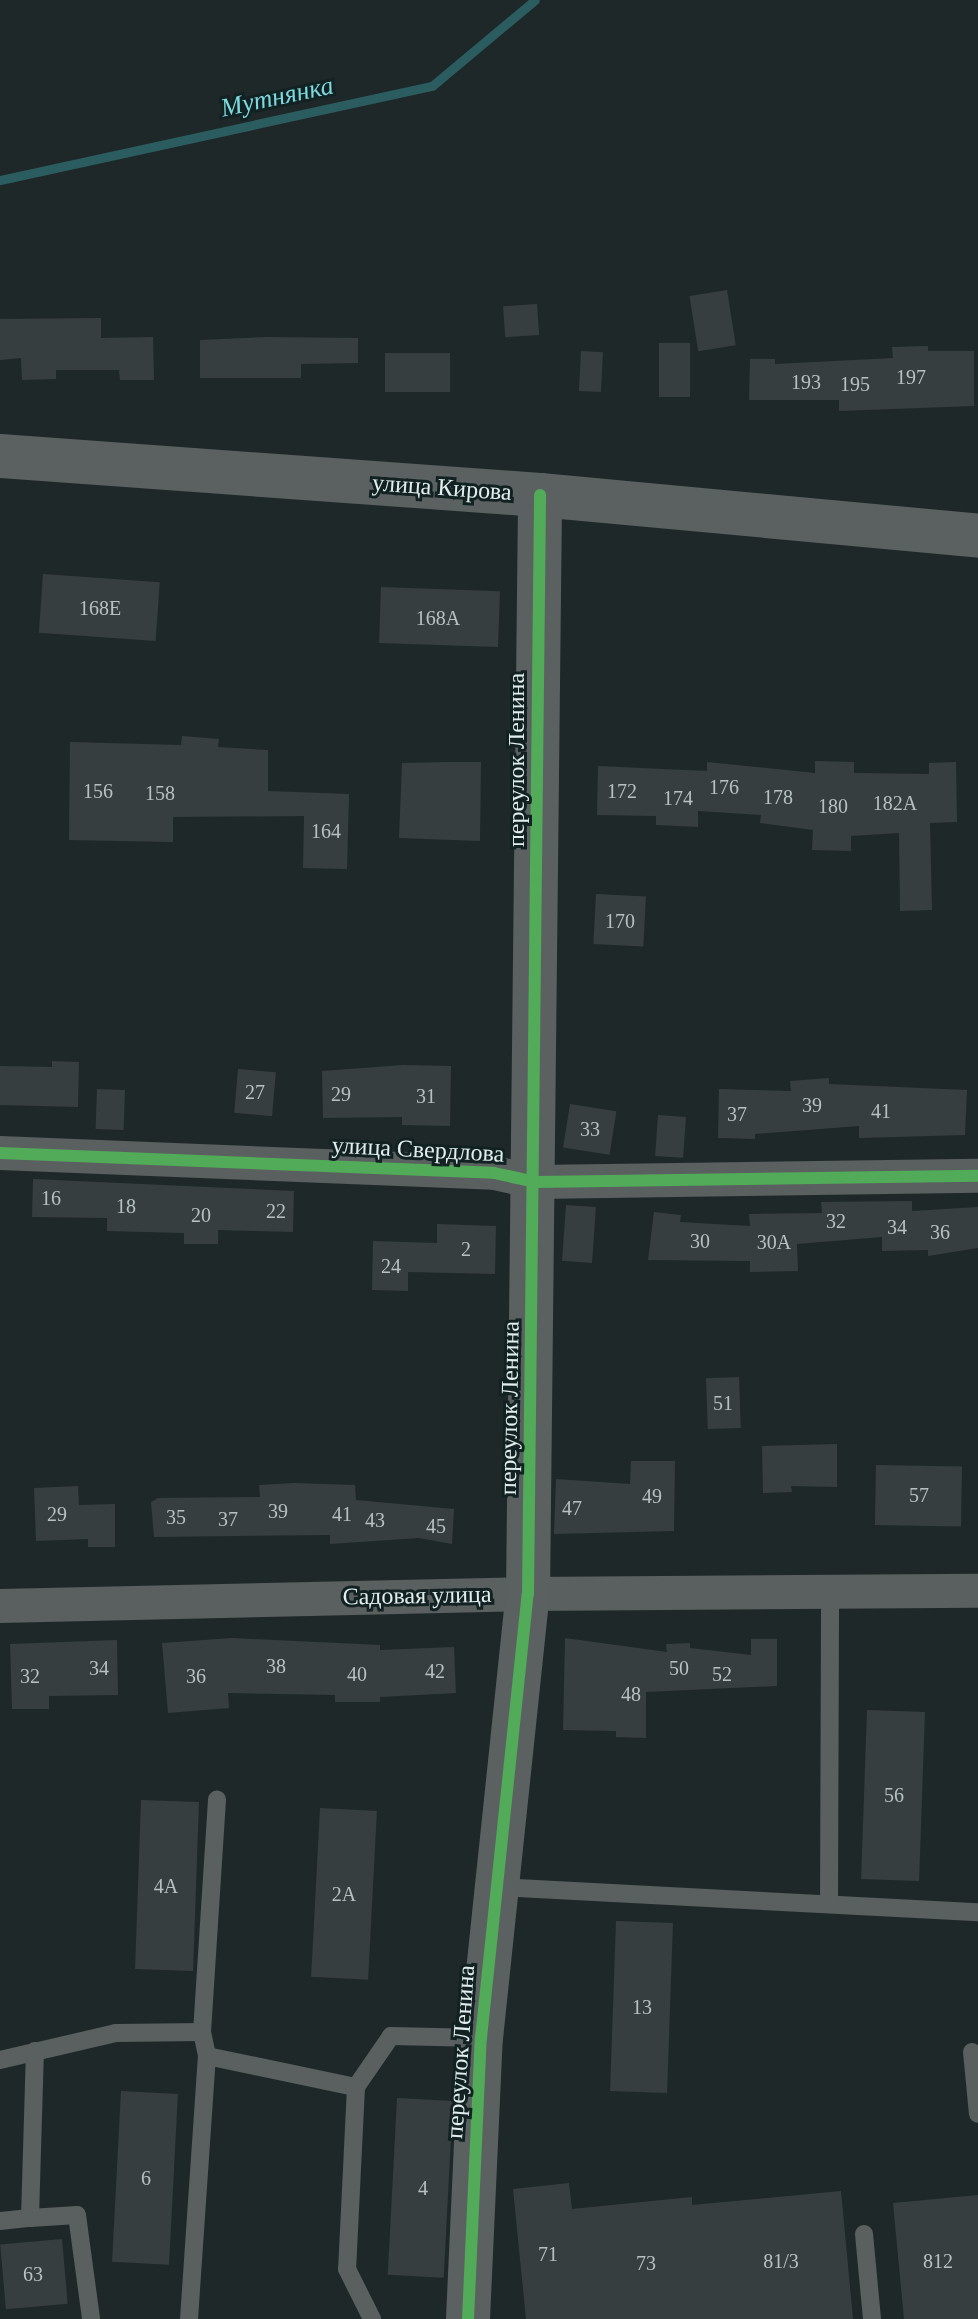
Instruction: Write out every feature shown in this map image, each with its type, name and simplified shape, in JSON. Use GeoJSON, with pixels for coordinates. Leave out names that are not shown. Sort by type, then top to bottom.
{"type":"FeatureCollection","features":[{"type":"Feature","properties":{"kind":"street","name":"улица Кирова"},"geometry":{"type":"LineString","coordinates":[[0,456],[540,495],[978,536]]}},
{"type":"Feature","properties":{"kind":"street","name":"переулок Ленина"},"geometry":{"type":"LineString","coordinates":[[468,2319],[481,2038],[528,1594],[536,1182],[540,495]]}},
{"type":"Feature","properties":{"kind":"street","name":"улица Свердлова"},"geometry":{"type":"LineString","coordinates":[[0,1153],[494,1173],[536,1182],[978,1176]]}},
{"type":"Feature","properties":{"kind":"street","name":"Садовая улица"},"geometry":{"type":"LineString","coordinates":[[0,1606],[528,1594],[978,1591]]}},
{"type":"Feature","properties":{"kind":"lane"},"geometry":{"type":"LineString","coordinates":[[829,1903],[830,1592]]}},
{"type":"Feature","properties":{"kind":"lane"},"geometry":{"type":"LineString","coordinates":[[189,2319],[207,2056],[202,2032],[217,1799]]}},
{"type":"Feature","properties":{"kind":"lane"},"geometry":{"type":"LineString","coordinates":[[497,1887],[978,1912]]}},
{"type":"Feature","properties":{"kind":"lane"},"geometry":{"type":"LineString","coordinates":[[0,2060],[116,2033],[202,2032]]}},
{"type":"Feature","properties":{"kind":"lane"},"geometry":{"type":"LineString","coordinates":[[372,2319],[347,2269],[356,2087],[391,2036],[481,2038]]}},
{"type":"Feature","properties":{"kind":"lane"},"geometry":{"type":"LineString","coordinates":[[30,2218],[35,2051]]}},
{"type":"Feature","properties":{"kind":"lane"},"geometry":{"type":"LineString","coordinates":[[972,2052],[978,2114]]}},
{"type":"Feature","properties":{"kind":"lane"},"geometry":{"type":"LineString","coordinates":[[207,2056],[356,2087]]}},
{"type":"Feature","properties":{"kind":"lane"},"geometry":{"type":"LineString","coordinates":[[0,2221],[77,2215],[91,2319]]}},
{"type":"Feature","properties":{"kind":"lane"},"geometry":{"type":"LineString","coordinates":[[864,2234],[872,2319]]}},
{"type":"Feature","properties":{"kind":"building"},"geometry":{"type":"Polygon","coordinates":[[[727,290],[736,345],[698,351],[689,296],[727,290]]]}},
{"type":"Feature","properties":{"kind":"building"},"geometry":{"type":"Polygon","coordinates":[[[537,304],[539,335],[505,337],[503,306],[537,304]]]}},
{"type":"Feature","properties":{"kind":"building"},"geometry":{"type":"Polygon","coordinates":[[[101,318],[101,338],[153,337],[154,380],[120,380],[119,370],[56,370],[56,379],[22,380],[21,358],[0,360],[0,319],[101,318]]]}},
{"type":"Feature","properties":{"kind":"building"},"geometry":{"type":"Polygon","coordinates":[[[358,338],[358,363],[301,364],[301,378],[200,378],[200,340],[358,338]]]}},
{"type":"Feature","properties":{"kind":"building"},"geometry":{"type":"Polygon","coordinates":[[[659,343],[690,343],[690,397],[659,397],[659,343]]]}},
{"type":"Feature","properties":{"kind":"building"},"geometry":{"type":"Polygon","coordinates":[[[928,346],[928,351],[974,351],[974,406],[839,411],[839,400],[749,400],[750,359],[775,359],[775,364],[893,358],[892,347],[928,346]]]}},
{"type":"Feature","properties":{"kind":"building"},"geometry":{"type":"Polygon","coordinates":[[[581,351],[603,352],[601,392],[579,391],[581,351]]]}},
{"type":"Feature","properties":{"kind":"building"},"geometry":{"type":"Polygon","coordinates":[[[385,353],[450,353],[450,392],[385,392],[385,353]]]}},
{"type":"Feature","properties":{"kind":"building"},"geometry":{"type":"Polygon","coordinates":[[[43,574],[160,582],[156,641],[39,633],[43,574]]]}},
{"type":"Feature","properties":{"kind":"building"},"geometry":{"type":"Polygon","coordinates":[[[381,587],[500,591],[498,647],[379,643],[381,587]]]}},
{"type":"Feature","properties":{"kind":"building"},"geometry":{"type":"Polygon","coordinates":[[[182,736],[219,739],[218,747],[268,750],[268,791],[349,794],[347,869],[303,868],[304,816],[173,817],[173,842],[69,840],[70,742],[181,745],[182,736]]]}},
{"type":"Feature","properties":{"kind":"building"},"geometry":{"type":"Polygon","coordinates":[[[815,761],[854,762],[854,773],[929,774],[929,763],[956,762],[957,822],[930,823],[932,910],[900,911],[899,833],[851,836],[851,851],[812,850],[813,830],[760,823],[761,815],[698,811],[698,827],[656,825],[656,816],[597,815],[598,766],[707,771],[707,762],[815,773],[815,761]]]}},
{"type":"Feature","properties":{"kind":"building"},"geometry":{"type":"Polygon","coordinates":[[[481,762],[480,841],[399,838],[402,763],[481,762]]]}},
{"type":"Feature","properties":{"kind":"building"},"geometry":{"type":"Polygon","coordinates":[[[596,894],[646,897],[643,947],[593,944],[596,894]]]}},
{"type":"Feature","properties":{"kind":"building"},"geometry":{"type":"Polygon","coordinates":[[[52,1061],[79,1062],[78,1107],[0,1105],[0,1066],[52,1067],[52,1061]]]}},
{"type":"Feature","properties":{"kind":"building"},"geometry":{"type":"Polygon","coordinates":[[[403,1065],[451,1066],[450,1126],[402,1125],[402,1117],[323,1118],[322,1071],[403,1065]]]}},
{"type":"Feature","properties":{"kind":"building"},"geometry":{"type":"Polygon","coordinates":[[[238,1069],[276,1072],[272,1116],[234,1113],[238,1069]]]}},
{"type":"Feature","properties":{"kind":"building"},"geometry":{"type":"Polygon","coordinates":[[[829,1078],[829,1084],[967,1090],[965,1135],[859,1138],[859,1126],[755,1134],[755,1139],[718,1138],[719,1089],[791,1091],[790,1081],[829,1078]]]}},
{"type":"Feature","properties":{"kind":"building"},"geometry":{"type":"Polygon","coordinates":[[[97,1089],[125,1090],[124,1130],[96,1129],[97,1089]]]}},
{"type":"Feature","properties":{"kind":"building"},"geometry":{"type":"Polygon","coordinates":[[[570,1104],[616,1111],[610,1155],[563,1147],[570,1104]]]}},
{"type":"Feature","properties":{"kind":"building"},"geometry":{"type":"Polygon","coordinates":[[[658,1115],[686,1117],[683,1158],[655,1156],[658,1115]]]}},
{"type":"Feature","properties":{"kind":"building"},"geometry":{"type":"Polygon","coordinates":[[[33,1179],[294,1191],[293,1232],[218,1230],[218,1244],[184,1244],[184,1233],[107,1231],[107,1218],[32,1217],[33,1179]]]}},
{"type":"Feature","properties":{"kind":"building"},"geometry":{"type":"Polygon","coordinates":[[[912,1201],[912,1211],[978,1207],[978,1248],[928,1256],[928,1250],[882,1251],[882,1237],[797,1244],[798,1271],[750,1272],[750,1261],[648,1260],[654,1212],[681,1215],[680,1222],[750,1226],[749,1214],[822,1213],[821,1202],[912,1201]]]}},
{"type":"Feature","properties":{"kind":"building"},"geometry":{"type":"Polygon","coordinates":[[[566,1205],[596,1207],[592,1263],[562,1261],[566,1205]]]}},
{"type":"Feature","properties":{"kind":"building"},"geometry":{"type":"Polygon","coordinates":[[[437,1224],[496,1226],[495,1274],[408,1272],[408,1291],[372,1290],[373,1241],[437,1243],[437,1224]]]}},
{"type":"Feature","properties":{"kind":"building"},"geometry":{"type":"Polygon","coordinates":[[[739,1377],[741,1428],[708,1429],[706,1378],[739,1377]]]}},
{"type":"Feature","properties":{"kind":"building"},"geometry":{"type":"Polygon","coordinates":[[[837,1444],[837,1487],[791,1486],[792,1492],[763,1493],[762,1446],[837,1444]]]}},
{"type":"Feature","properties":{"kind":"building"},"geometry":{"type":"Polygon","coordinates":[[[631,1461],[675,1461],[674,1531],[554,1534],[556,1479],[630,1484],[631,1461]]]}},
{"type":"Feature","properties":{"kind":"building"},"geometry":{"type":"Polygon","coordinates":[[[876,1465],[962,1467],[961,1526],[875,1525],[876,1465]]]}},
{"type":"Feature","properties":{"kind":"building"},"geometry":{"type":"Polygon","coordinates":[[[259,1485],[355,1485],[356,1500],[454,1509],[452,1544],[419,1538],[330,1544],[330,1535],[154,1537],[151,1502],[158,1498],[260,1497],[259,1485]]]}},
{"type":"Feature","properties":{"kind":"building"},"geometry":{"type":"Polygon","coordinates":[[[78,1486],[79,1505],[115,1504],[115,1547],[88,1547],[88,1539],[36,1541],[34,1488],[78,1486]]]}},
{"type":"Feature","properties":{"kind":"building"},"geometry":{"type":"Polygon","coordinates":[[[232,1638],[380,1645],[380,1650],[454,1647],[456,1693],[380,1697],[380,1702],[335,1702],[335,1695],[228,1693],[229,1708],[168,1713],[162,1643],[232,1638]]]}},
{"type":"Feature","properties":{"kind":"building"},"geometry":{"type":"Polygon","coordinates":[[[565,1638],[667,1652],[666,1644],[690,1643],[690,1648],[751,1655],[751,1639],[777,1639],[777,1686],[646,1692],[646,1738],[616,1737],[616,1731],[563,1730],[565,1638]]]}},
{"type":"Feature","properties":{"kind":"building"},"geometry":{"type":"Polygon","coordinates":[[[117,1640],[118,1695],[49,1696],[49,1709],[12,1709],[10,1644],[117,1640]]]}},
{"type":"Feature","properties":{"kind":"building"},"geometry":{"type":"Polygon","coordinates":[[[867,1710],[925,1712],[919,1881],[861,1879],[867,1710]]]}},
{"type":"Feature","properties":{"kind":"building"},"geometry":{"type":"Polygon","coordinates":[[[141,1800],[199,1802],[193,1971],[135,1969],[141,1800]]]}},
{"type":"Feature","properties":{"kind":"building"},"geometry":{"type":"Polygon","coordinates":[[[320,1808],[377,1811],[368,1980],[311,1977],[320,1808]]]}},
{"type":"Feature","properties":{"kind":"building"},"geometry":{"type":"Polygon","coordinates":[[[616,1921],[673,1923],[667,2093],[610,2091],[616,1921]]]}},
{"type":"Feature","properties":{"kind":"building"},"geometry":{"type":"Polygon","coordinates":[[[121,2091],[178,2094],[169,2265],[112,2262],[121,2091]]]}},
{"type":"Feature","properties":{"kind":"building"},"geometry":{"type":"Polygon","coordinates":[[[397,2098],[453,2101],[444,2278],[388,2275],[397,2098]]]}},
{"type":"Feature","properties":{"kind":"building"},"geometry":{"type":"Polygon","coordinates":[[[569,2183],[572,2209],[692,2197],[692,2205],[841,2191],[853,2319],[526,2319],[513,2189],[569,2183]]]}},
{"type":"Feature","properties":{"kind":"building"},"geometry":{"type":"Polygon","coordinates":[[[978,2195],[978,2319],[904,2319],[893,2203],[978,2195]]]}},
{"type":"Feature","properties":{"kind":"building"},"geometry":{"type":"Polygon","coordinates":[[[62,2239],[68,2304],[6,2309],[0,2244],[62,2239]]]}},
{"type":"Feature","properties":{"kind":"waterway","name":"Мутнянка"},"geometry":{"type":"LineString","coordinates":[[0,180],[432,86],[535,0]]}},
{"type":"Feature","properties":{"kind":"cycle path"},"geometry":{"type":"LineString","coordinates":[[468,2319],[481,2038],[528,1594],[540,495]]}},
{"type":"Feature","properties":{"kind":"cycle path"},"geometry":{"type":"LineString","coordinates":[[0,1153],[494,1173],[536,1182],[978,1176]]}}]}
